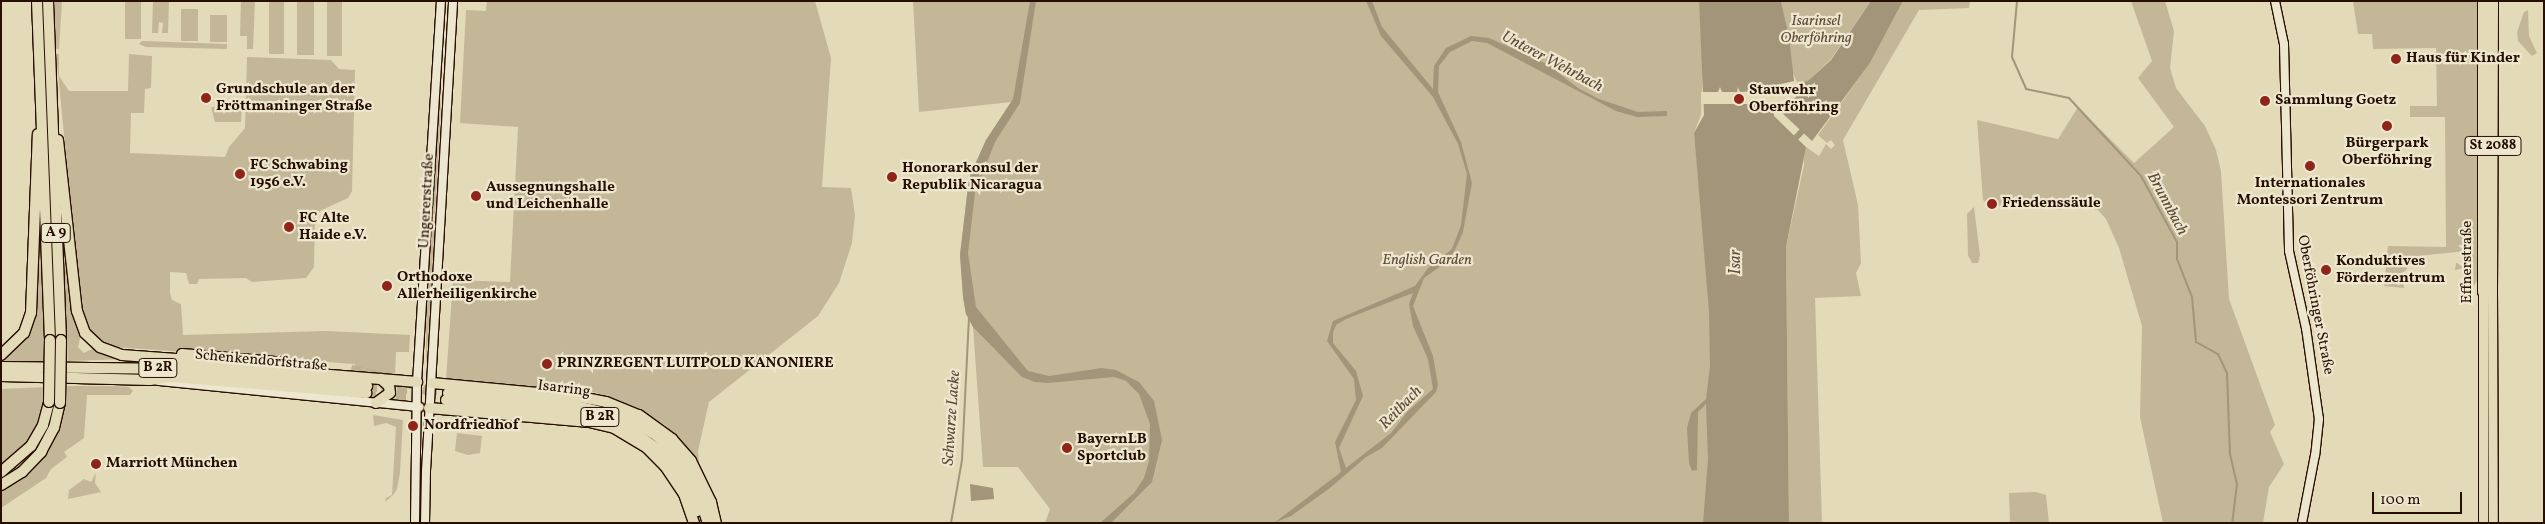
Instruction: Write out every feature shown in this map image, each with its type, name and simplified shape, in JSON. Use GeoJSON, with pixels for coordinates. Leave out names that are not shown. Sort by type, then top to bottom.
{"type":"FeatureCollection","features":[{"type":"Feature","properties":{"kind":"highway","name":"A 9"},"geometry":{"type":"LineString","coordinates":[[1,484],[22,472],[42,452],[54,428],[60,403],[61,340],[38,1]]}},
{"type":"Feature","properties":{"kind":"highway","name":"A 9"},"geometry":{"type":"LineString","coordinates":[[1,355],[21,336],[31,313],[35,144],[46,124],[48,1]]}},
{"type":"Feature","properties":{"kind":"highway","name":"Effnerstraße"},"geometry":{"type":"LineString","coordinates":[[2483,1],[2488,291]]}},
{"type":"Feature","properties":{"kind":"highway","name":"Effnerstraße"},"geometry":{"type":"LineString","coordinates":[[2488,291],[2493,1]]}},
{"type":"Feature","properties":{"kind":"highway"},"geometry":{"type":"LineString","coordinates":[[1,472],[31,446],[43,425],[49,402],[50,340],[46,124]]}},
{"type":"Feature","properties":{"kind":"highway"},"geometry":{"type":"LineString","coordinates":[[46,124],[59,150],[78,317],[94,343],[115,352],[200,363],[417,382]]}},
{"type":"Feature","properties":{"kind":"highway"},"geometry":{"type":"LineString","coordinates":[[115,352],[207,356],[351,370]]}},
{"type":"Feature","properties":{"kind":"highway"},"geometry":{"type":"LineString","coordinates":[[71,367],[87,362],[200,363]]}},
{"type":"Feature","properties":{"kind":"highway","name":"Schenkendorfstraße"},"geometry":{"type":"LineString","coordinates":[[1,367],[183,369],[367,390],[171,376],[150,380],[1,376]]}},
{"type":"Feature","properties":{"kind":"highway"},"geometry":{"type":"LineString","coordinates":[[376,403],[386,398],[390,391],[388,384],[381,379]]}},
{"type":"Feature","properties":{"kind":"highway"},"geometry":{"type":"LineString","coordinates":[[432,383],[580,397],[606,402],[639,415],[672,439],[691,461],[711,502],[716,523]]}},
{"type":"Feature","properties":{"kind":"highway","name":"Isarring"},"geometry":{"type":"LineString","coordinates":[[699,523],[692,496],[678,470],[659,448],[626,426],[587,414],[447,396],[583,406],[630,419],[664,442],[685,465],[697,488],[708,523]]}},
{"type":"Feature","properties":{"kind":"highway"},"geometry":{"type":"LineString","coordinates":[[430,408],[606,425],[634,439],[654,454],[673,476],[688,504],[694,523]]}},
{"type":"Feature","properties":{"kind":"main road","name":"Ungererstraße"},"geometry":{"type":"LineString","coordinates":[[415,523],[417,382],[441,1]]}},
{"type":"Feature","properties":{"kind":"main road","name":"Ungererstraße"},"geometry":{"type":"LineString","coordinates":[[426,523],[430,408],[453,1]]}},
{"type":"Feature","properties":{"kind":"main road","name":"Oberföhringer Straße"},"geometry":{"type":"LineString","coordinates":[[2275,1],[2284,44],[2289,251],[2307,335],[2318,419],[2315,455],[2302,523]]}},
{"type":"Feature","properties":{"kind":"main road","name":"Effnerstraße"},"geometry":{"type":"LineString","coordinates":[[2483,523],[2483,426],[2488,291]]}},
{"type":"Feature","properties":{"kind":"main road","name":"Effnerstraße"},"geometry":{"type":"LineString","coordinates":[[2488,291],[2493,523]]}},
{"type":"Feature","properties":{"kind":"main road"},"geometry":{"type":"LineString","coordinates":[[150,380],[430,408]]}},
{"type":"Feature","properties":{"kind":"main road"},"geometry":{"type":"LineString","coordinates":[[417,382],[432,383]]}},
{"type":"Feature","properties":{"kind":"green space"},"geometry":{"type":"Polygon","coordinates":[[[55,1],[62,1],[59,49],[55,49],[55,1]]]}},
{"type":"Feature","properties":{"kind":"green space"},"geometry":{"type":"Polygon","coordinates":[[[125,1],[141,1],[141,39],[125,39],[125,1]]]}},
{"type":"Feature","properties":{"kind":"green space"},"geometry":{"type":"Polygon","coordinates":[[[153,1],[169,1],[168,33],[162,33],[163,23],[159,22],[158,33],[152,33],[153,1]]]}},
{"type":"Feature","properties":{"kind":"green space"},"geometry":{"type":"Polygon","coordinates":[[[241,1],[255,1],[253,49],[247,49],[247,36],[240,36],[241,1]]]}},
{"type":"Feature","properties":{"kind":"green space"},"geometry":{"type":"Polygon","coordinates":[[[269,1],[284,1],[284,54],[269,54],[269,1]]]}},
{"type":"Feature","properties":{"kind":"green space"},"geometry":{"type":"Polygon","coordinates":[[[297,1],[314,1],[314,55],[297,55],[297,1]]]}},
{"type":"Feature","properties":{"kind":"green space"},"geometry":{"type":"Polygon","coordinates":[[[327,1],[342,1],[342,56],[327,56],[327,1]]]}},
{"type":"Feature","properties":{"kind":"green space","name":"Nordfriedhof"},"geometry":{"type":"Polygon","coordinates":[[[487,1],[815,1],[831,58],[822,187],[851,188],[855,215],[852,243],[839,283],[818,316],[709,402],[698,451],[699,462],[666,426],[638,408],[612,398],[593,392],[446,380],[453,280],[510,282],[518,127],[460,123],[466,10],[486,11],[487,1]]]}},
{"type":"Feature","properties":{"kind":"green space","name":"English Garden"},"geometry":{"type":"Polygon","coordinates":[[[913,1],[1699,1],[1703,72],[1701,115],[1694,133],[1715,368],[1707,523],[1045,523],[1050,509],[1018,467],[983,467],[973,327],[966,314],[963,297],[960,255],[969,178],[986,140],[1011,102],[919,112],[913,1]]]}},
{"type":"Feature","properties":{"kind":"green space","name":"Isarinsel Oberföhring"},"geometry":{"type":"Polygon","coordinates":[[[1781,1],[1871,1],[1831,59],[1809,80],[1798,84],[1790,67],[1789,36],[1781,1]]]}},
{"type":"Feature","properties":{"kind":"green space"},"geometry":{"type":"Polygon","coordinates":[[[1903,1],[1970,1],[1969,8],[1919,10],[1843,140],[1858,205],[1861,263],[1856,273],[1861,296],[1815,298],[1822,523],[1789,523],[1786,247],[1804,165],[1803,152],[1806,147],[1819,156],[1826,144],[1831,149],[1835,145],[1831,140],[1827,143],[1818,135],[1870,63],[1903,1]]]}},
{"type":"Feature","properties":{"kind":"green space"},"geometry":{"type":"Polygon","coordinates":[[[2131,1],[2165,1],[2174,31],[2170,68],[2176,88],[2205,126],[2216,150],[2221,171],[2229,299],[2275,425],[2270,432],[2284,464],[2269,487],[2263,523],[2163,523],[2140,417],[2142,326],[2119,248],[2106,219],[2098,210],[2062,205],[2061,210],[2025,204],[1991,206],[1983,200],[1977,120],[2058,139],[2078,107],[2134,163],[2174,127],[2138,78],[2152,61],[2131,1]]]}},
{"type":"Feature","properties":{"kind":"green space"},"geometry":{"type":"Polygon","coordinates":[[[2353,1],[2478,1],[2478,280],[2472,288],[2469,289],[2468,267],[2455,270],[2456,263],[2468,265],[2468,251],[2406,257],[2407,269],[2402,274],[2404,288],[2384,286],[2388,246],[2446,247],[2445,117],[2410,117],[2410,106],[2437,106],[2436,48],[2373,49],[2372,34],[2358,34],[2353,1]]]}},
{"type":"Feature","properties":{"kind":"green space"},"geometry":{"type":"Polygon","coordinates":[[[181,9],[198,9],[198,41],[181,41],[181,9]]]}},
{"type":"Feature","properties":{"kind":"green space"},"geometry":{"type":"Polygon","coordinates":[[[2528,10],[2529,36],[2537,53],[2532,56],[2518,41],[2517,32],[2524,12],[2528,10]]]}},
{"type":"Feature","properties":{"kind":"green space"},"geometry":{"type":"Polygon","coordinates":[[[210,15],[227,15],[227,42],[210,42],[210,15]]]}},
{"type":"Feature","properties":{"kind":"green space"},"geometry":{"type":"Polygon","coordinates":[[[142,41],[227,44],[227,49],[146,47],[139,44],[142,41]]]}},
{"type":"Feature","properties":{"kind":"green space"},"geometry":{"type":"Polygon","coordinates":[[[56,54],[59,54],[59,76],[69,91],[128,91],[129,54],[152,56],[151,88],[145,89],[144,113],[131,113],[130,153],[225,157],[229,147],[245,128],[247,57],[331,60],[339,69],[355,70],[352,191],[348,198],[320,211],[315,218],[314,267],[306,278],[252,282],[246,278],[199,279],[197,284],[189,284],[186,273],[170,272],[170,293],[172,300],[181,304],[183,335],[326,331],[410,335],[409,352],[396,352],[395,375],[403,378],[354,374],[355,364],[114,347],[100,342],[91,334],[81,305],[56,54]]]}},
{"type":"Feature","properties":{"kind":"green space"},"geometry":{"type":"Polygon","coordinates":[[[439,74],[441,108],[435,214],[431,214],[439,74]]]}},
{"type":"Feature","properties":{"kind":"green space"},"geometry":{"type":"Polygon","coordinates":[[[211,107],[242,108],[241,122],[215,122],[211,107]]]}},
{"type":"Feature","properties":{"kind":"green space"},"geometry":{"type":"Polygon","coordinates":[[[39,168],[46,361],[1,362],[28,336],[34,316],[39,168]]]}},
{"type":"Feature","properties":{"kind":"green space"},"geometry":{"type":"Polygon","coordinates":[[[58,169],[75,317],[81,334],[78,347],[84,353],[94,348],[127,359],[68,361],[58,169]]]}},
{"type":"Feature","properties":{"kind":"green space"},"geometry":{"type":"Polygon","coordinates":[[[1974,207],[1980,255],[1978,263],[1972,263],[1968,255],[1967,214],[1974,207]]]}},
{"type":"Feature","properties":{"kind":"green space"},"geometry":{"type":"Polygon","coordinates":[[[431,220],[435,221],[426,373],[426,300],[431,220]]]}},
{"type":"Feature","properties":{"kind":"green space"},"geometry":{"type":"Polygon","coordinates":[[[67,386],[129,387],[133,391],[130,395],[87,395],[84,438],[64,452],[67,457],[51,469],[46,478],[1,508],[1,490],[33,468],[58,429],[67,386]]]}},
{"type":"Feature","properties":{"kind":"green space"},"geometry":{"type":"Polygon","coordinates":[[[46,387],[45,404],[34,438],[1,470],[1,389],[46,387]]]}},
{"type":"Feature","properties":{"kind":"green space"},"geometry":{"type":"Polygon","coordinates":[[[373,415],[403,420],[400,473],[397,489],[393,495],[385,502],[386,498],[392,495],[396,427],[386,423],[374,426],[373,415]]]}},
{"type":"Feature","properties":{"kind":"green space"},"geometry":{"type":"Polygon","coordinates":[[[457,433],[482,436],[480,453],[468,455],[455,451],[457,433]]]}},
{"type":"Feature","properties":{"kind":"green space"},"geometry":{"type":"Polygon","coordinates":[[[96,473],[95,483],[101,492],[68,499],[69,490],[84,479],[91,482],[96,473]]]}},
{"type":"Feature","properties":{"kind":"green space"},"geometry":{"type":"Polygon","coordinates":[[[2036,492],[2046,495],[2049,523],[2010,523],[2009,493],[2036,492]]]}},
{"type":"Feature","properties":{"kind":"water"},"geometry":{"type":"Polygon","coordinates":[[[1030,1],[1036,1],[1020,103],[995,142],[975,193],[968,253],[976,307],[1028,371],[1049,376],[1102,368],[1116,370],[1139,382],[1154,401],[1162,440],[1152,482],[1111,523],[1100,523],[1134,493],[1144,478],[1149,461],[1150,424],[1139,394],[1126,381],[1114,377],[1048,383],[1035,382],[1022,377],[973,327],[966,314],[963,297],[960,255],[969,178],[986,140],[1013,99],[1030,1]]]}},
{"type":"Feature","properties":{"kind":"water"},"geometry":{"type":"Polygon","coordinates":[[[1366,1],[1372,1],[1382,27],[1433,89],[1434,66],[1446,48],[1471,36],[1489,38],[1547,64],[1578,88],[1599,99],[1638,112],[1667,111],[1667,116],[1637,117],[1616,111],[1487,43],[1472,41],[1450,52],[1439,66],[1438,92],[1461,142],[1472,183],[1463,232],[1456,248],[1448,261],[1424,278],[1413,306],[1433,356],[1438,385],[1436,392],[1382,448],[1366,457],[1330,488],[1291,516],[1274,523],[1341,472],[1335,442],[1356,400],[1354,379],[1327,341],[1333,321],[1415,286],[1428,268],[1452,249],[1461,225],[1467,174],[1458,144],[1433,97],[1381,36],[1366,1]],[[1413,293],[1346,319],[1336,325],[1333,333],[1333,343],[1356,371],[1363,396],[1339,448],[1346,468],[1391,433],[1408,411],[1433,389],[1428,359],[1413,326],[1409,304],[1413,293]]]}},
{"type":"Feature","properties":{"kind":"water","name":"Isar"},"geometry":{"type":"Polygon","coordinates":[[[1699,1],[1781,1],[1789,36],[1794,81],[1773,86],[1773,113],[1806,147],[1786,247],[1789,523],[1703,523],[1708,459],[1706,404],[1698,412],[1697,470],[1692,471],[1689,463],[1687,428],[1691,413],[1706,399],[1710,366],[1709,311],[1694,133],[1704,115],[1699,1]]]}},
{"type":"Feature","properties":{"kind":"water"},"geometry":{"type":"Polygon","coordinates":[[[1871,1],[1903,1],[1870,63],[1812,141],[1781,112],[1802,91],[1798,84],[1809,80],[1831,60],[1871,1]]]}},
{"type":"Feature","properties":{"kind":"water"},"geometry":{"type":"Polygon","coordinates":[[[970,484],[993,488],[994,499],[971,501],[970,484]]]}},
{"type":"Feature","properties":{"kind":"pier"},"geometry":{"type":"Polygon","coordinates":[[[1796,81],[1797,84],[1776,88],[1776,113],[1806,147],[1774,116],[1774,104],[1701,104],[1701,92],[1718,92],[1720,87],[1722,92],[1737,92],[1738,87],[1740,92],[1755,91],[1757,87],[1759,91],[1773,91],[1774,86],[1796,81]]]}},
{"type":"Feature","properties":{"kind":"waterway","name":"Brunnbach"},"geometry":{"type":"LineString","coordinates":[[2017,1],[2012,57],[2026,89],[2069,98],[2141,176],[2177,242],[2177,259],[2192,297],[2196,342],[2218,354],[2227,373],[2230,454],[2237,484],[2232,523]]}},
{"type":"Feature","properties":{"kind":"waterway"},"geometry":{"type":"LineString","coordinates":[[1791,143],[1806,127]]}},
{"type":"Feature","properties":{"kind":"waterway","name":"Schwarze Lacke"},"geometry":{"type":"LineString","coordinates":[[951,523],[962,460],[969,319]]}},
{"type":"Feature","properties":{"kind":"tunnel"},"geometry":{"type":"LineString","coordinates":[[351,370],[376,375]]}},
{"type":"Feature","properties":{"kind":"tunnel"},"geometry":{"type":"LineString","coordinates":[[409,383],[429,391]]}},
{"type":"Feature","properties":{"kind":"tunnel"},"geometry":{"type":"LineString","coordinates":[[367,386],[448,393]]}},
{"type":"Feature","properties":{"kind":"tunnel"},"geometry":{"type":"LineString","coordinates":[[366,393],[446,400]]}},
{"type":"Feature","properties":{"kind":"place","name":"Haus für Kinder"},"geometry":{"type":"Point","coordinates":[2396,59]}},
{"type":"Feature","properties":{"kind":"place","name":"Grundschule an der Fröttmaninger Straße"},"geometry":{"type":"Point","coordinates":[206,98]}},
{"type":"Feature","properties":{"kind":"place","name":"Stauwehr Oberföhring"},"geometry":{"type":"Point","coordinates":[1739,99]}},
{"type":"Feature","properties":{"kind":"place","name":"Sammlung Goetz"},"geometry":{"type":"Point","coordinates":[2265,101]}},
{"type":"Feature","properties":{"kind":"place","name":"Bürgerpark Oberföhring"},"geometry":{"type":"Point","coordinates":[2387,126]}},
{"type":"Feature","properties":{"kind":"place","name":"Internationales Montessori Zentrum"},"geometry":{"type":"Point","coordinates":[2310,166]}},
{"type":"Feature","properties":{"kind":"place","name":"FC Schwabing 1956 e.V."},"geometry":{"type":"Point","coordinates":[240,174]}},
{"type":"Feature","properties":{"kind":"place","name":"Honorarkonsul der Republik Nicaragua"},"geometry":{"type":"Point","coordinates":[892,177]}},
{"type":"Feature","properties":{"kind":"place","name":"Aussegnungshalle und Leichenhalle"},"geometry":{"type":"Point","coordinates":[476,196]}},
{"type":"Feature","properties":{"kind":"place","name":"Friedenssäule"},"geometry":{"type":"Point","coordinates":[1992,204]}},
{"type":"Feature","properties":{"kind":"place","name":"FC Alte Haide e.V."},"geometry":{"type":"Point","coordinates":[289,227]}},
{"type":"Feature","properties":{"kind":"place","name":"Konduktives Förderzentrum"},"geometry":{"type":"Point","coordinates":[2326,270]}},
{"type":"Feature","properties":{"kind":"place","name":"Orthodoxe Allerheiligenkirche"},"geometry":{"type":"Point","coordinates":[387,286]}},
{"type":"Feature","properties":{"kind":"place","name":"PRINZREGENT LUITPOLD KANONIERE"},"geometry":{"type":"Point","coordinates":[547,364]}},
{"type":"Feature","properties":{"kind":"place","name":"Nordfriedhof"},"geometry":{"type":"Point","coordinates":[413,426]}},
{"type":"Feature","properties":{"kind":"place","name":"BayernLB Sportclub"},"geometry":{"type":"Point","coordinates":[1067,448]}},
{"type":"Feature","properties":{"kind":"place","name":"Marriott München"},"geometry":{"type":"Point","coordinates":[96,464]}},
{"type":"Feature","properties":{"kind":"water label","name":"Unterer Wehrbach"},"geometry":{"type":"Point","coordinates":[1552,62]}},
{"type":"Feature","properties":{"kind":"water label","name":"Reitbach"},"geometry":{"type":"Point","coordinates":[1401,408]}}]}
